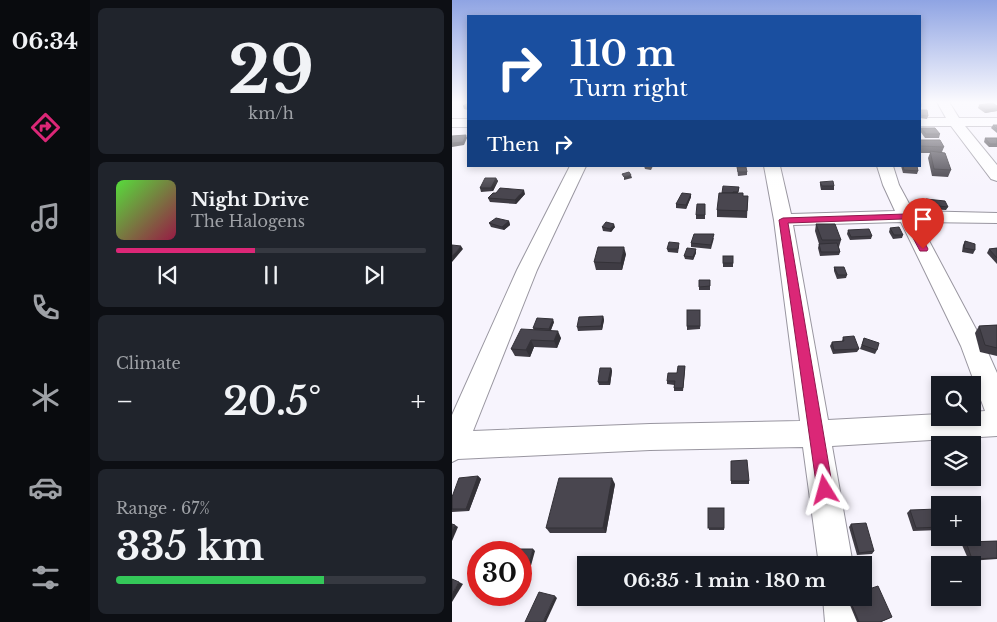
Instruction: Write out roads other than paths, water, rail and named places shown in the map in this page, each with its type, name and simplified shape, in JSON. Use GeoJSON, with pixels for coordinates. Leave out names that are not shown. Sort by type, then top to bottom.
{"type":"FeatureCollection","features":[{"type":"Feature","properties":{"kind":"street"},"geometry":{"type":"LineString","coordinates":[[962,131],[996,176]]}},
{"type":"Feature","properties":{"kind":"street"},"geometry":{"type":"LineString","coordinates":[[577,167],[550,218],[452,447],[650,438],[817,434],[996,423]]}},
{"type":"Feature","properties":{"kind":"street"},"geometry":{"type":"LineString","coordinates":[[772,167],[783,220],[835,556]]}},
{"type":"Feature","properties":{"kind":"street"},"geometry":{"type":"LineString","coordinates":[[886,167],[891,185],[906,216],[973,346],[996,407]]}},
{"type":"Feature","properties":{"kind":"street"},"geometry":{"type":"LineString","coordinates":[[783,220],[906,216],[996,218]]}},
{"type":"Feature","properties":{"kind":"street"},"geometry":{"type":"LineString","coordinates":[[842,606],[844,622]]}}]}
